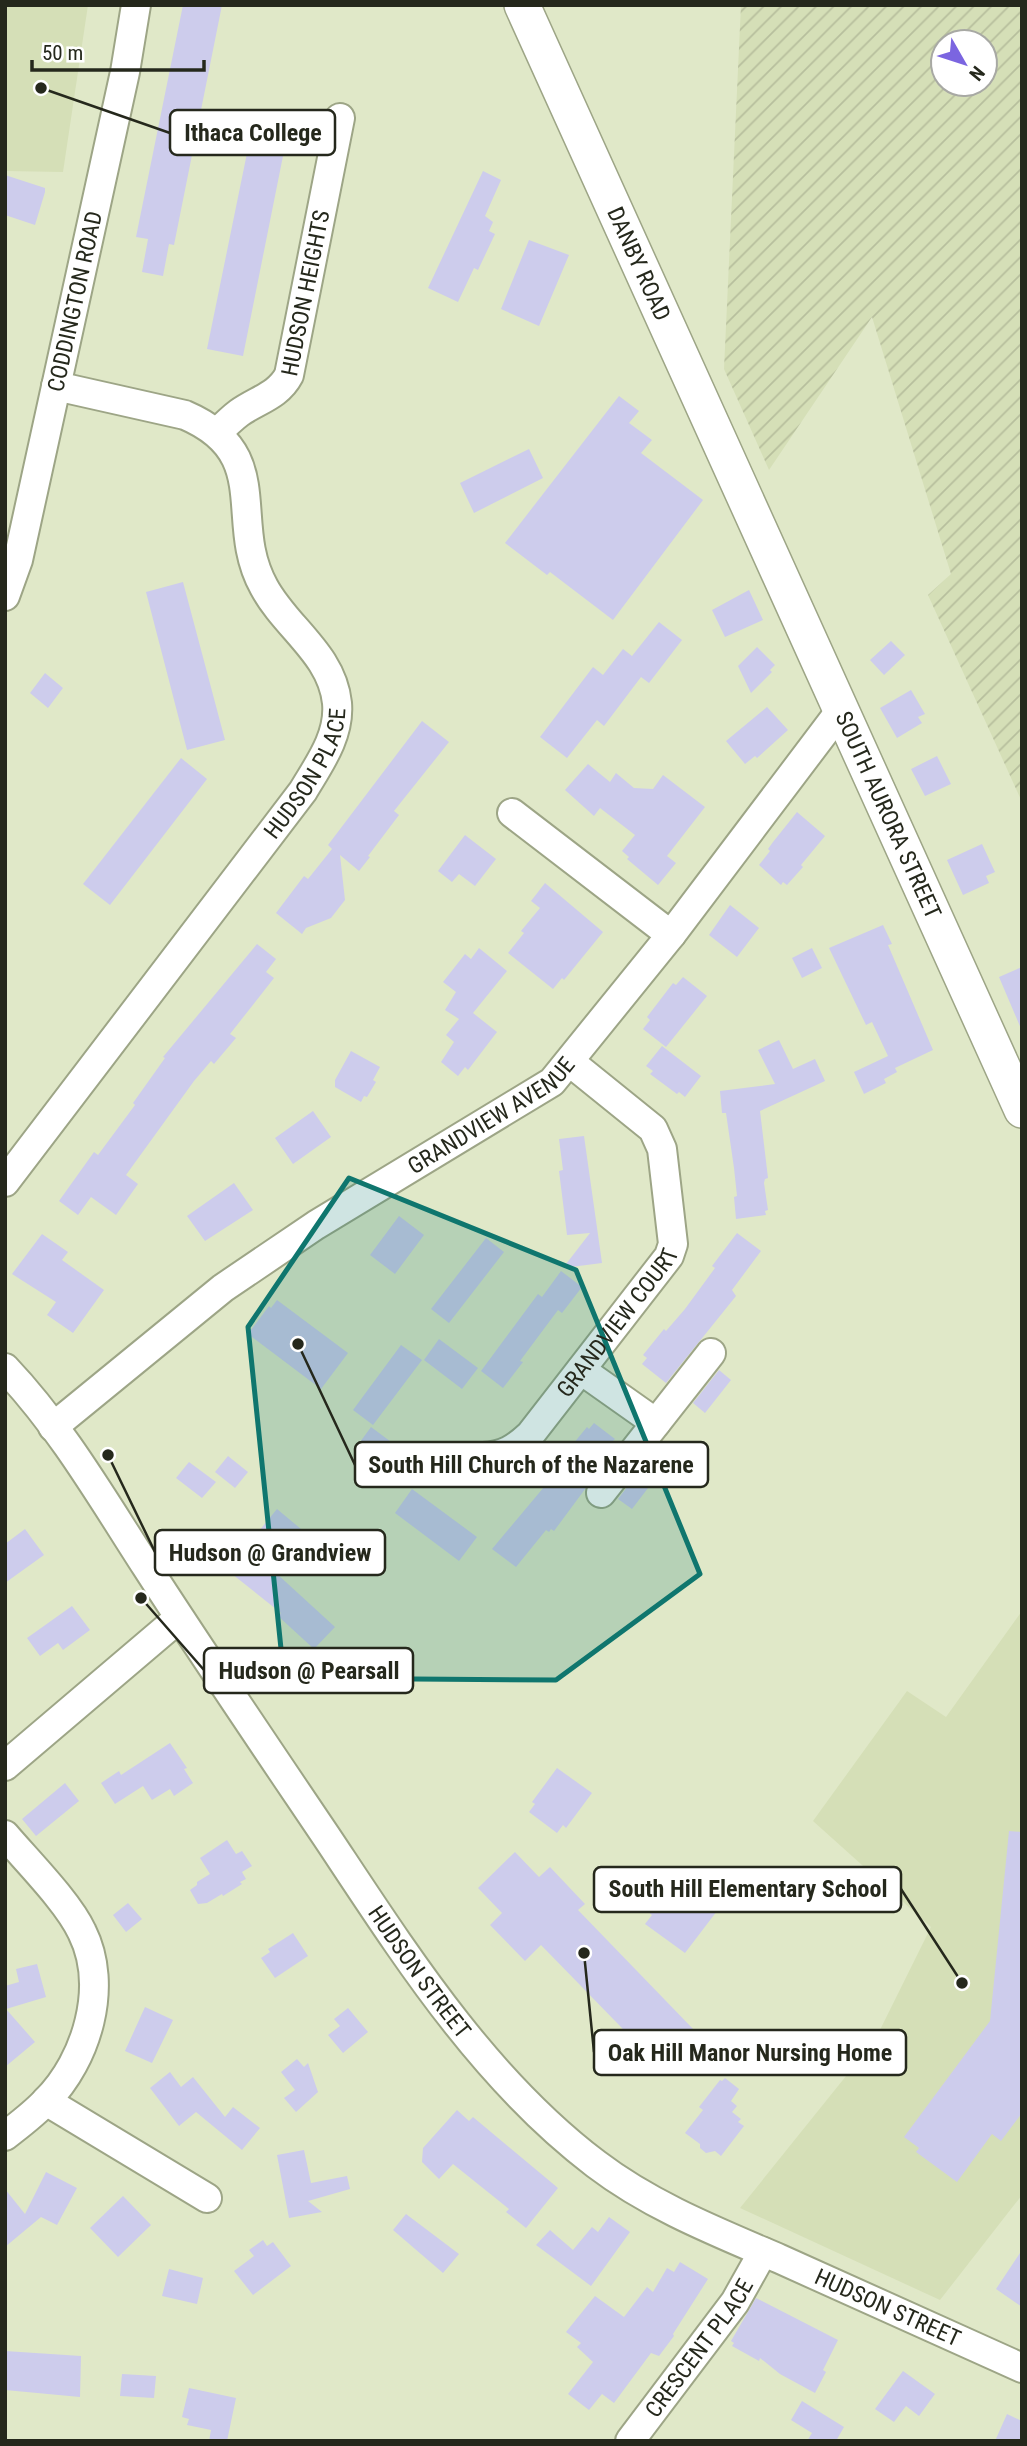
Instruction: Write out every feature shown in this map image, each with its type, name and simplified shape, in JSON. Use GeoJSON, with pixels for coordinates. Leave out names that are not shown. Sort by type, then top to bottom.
{"type":"FeatureCollection","features":[{"type":"Feature","properties":{"kind":"main road","name":"DANBY ROAD"},"geometry":{"type":"LineString","coordinates":[[522,5],[754,520]]}},
{"type":"Feature","properties":{"kind":"main road","name":"SOUTH AURORA STREET"},"geometry":{"type":"LineString","coordinates":[[754,520],[1022,1111]]}},
{"type":"Feature","properties":{"kind":"street","name":"CODDINGTON ROAD"},"geometry":{"type":"LineString","coordinates":[[5,596],[18,560],[125,72],[136,5]]}},
{"type":"Feature","properties":{"kind":"street","name":"HUDSON HEIGHTS"},"geometry":{"type":"LineString","coordinates":[[217,433],[240,412],[283,387],[289,375],[340,118]]}},
{"type":"Feature","properties":{"kind":"street","name":"HUDSON PLACE"},"geometry":{"type":"LineString","coordinates":[[5,1182],[303,791],[332,739],[337,719],[335,688],[319,656],[275,606],[255,569],[250,551],[243,473],[237,458],[217,433],[205,423],[185,415],[56,386]]}},
{"type":"Feature","properties":{"kind":"street","name":"GRANDVIEW AVENUE"},"geometry":{"type":"LineString","coordinates":[[53,1427],[223,1288],[316,1225],[535,1095],[552,1082],[671,935],[841,710]]}},
{"type":"Feature","properties":{"kind":"street"},"geometry":{"type":"LineString","coordinates":[[512,813],[671,935]]}},
{"type":"Feature","properties":{"kind":"street","name":"GRANDVIEW COURT"},"geometry":{"type":"LineString","coordinates":[[483,1457],[500,1456],[516,1448],[530,1435],[669,1256],[673,1244],[662,1149],[653,1129],[570,1062]]}},
{"type":"Feature","properties":{"kind":"street"},"geometry":{"type":"LineString","coordinates":[[601,1493],[712,1353]]}},
{"type":"Feature","properties":{"kind":"street","name":"HUDSON STREET"},"geometry":{"type":"LineString","coordinates":[[5,1368],[33,1399],[53,1427],[393,1938],[481,2054],[534,2111],[600,2168],[641,2194],[703,2225],[1022,2368]]}},
{"type":"Feature","properties":{"kind":"street"},"geometry":{"type":"LineString","coordinates":[[581,1370],[656,1423]]}},
{"type":"Feature","properties":{"kind":"street"},"geometry":{"type":"LineString","coordinates":[[5,1766],[179,1618]]}},
{"type":"Feature","properties":{"kind":"street"},"geometry":{"type":"LineString","coordinates":[[5,1835],[69,1911],[82,1931],[91,1954],[95,1984],[86,2031],[73,2062],[47,2101],[5,2136]]}},
{"type":"Feature","properties":{"kind":"street"},"geometry":{"type":"LineString","coordinates":[[47,2101],[206,2198]]}},
{"type":"Feature","properties":{"kind":"street","name":"CRESCENT PLACE"},"geometry":{"type":"LineString","coordinates":[[630,2441],[735,2302],[763,2252]]}},
{"type":"Feature","properties":{"kind":"highlighted area"},"geometry":{"type":"Polygon","coordinates":[[[349,1178],[576,1270],[700,1574],[556,1680],[284,1678],[248,1327],[349,1178]]]}},
{"type":"Feature","properties":{"kind":"shaded area"},"geometry":{"type":"Polygon","coordinates":[[[5,5],[88,5],[63,172],[5,171],[5,5]]]}},
{"type":"Feature","properties":{"kind":"shaded area"},"geometry":{"type":"Polygon","coordinates":[[[741,5],[1022,5],[1022,802],[928,595],[951,574],[872,317],[769,470],[724,369],[741,5]]]}},
{"type":"Feature","properties":{"kind":"shaded area"},"geometry":{"type":"Polygon","coordinates":[[[1022,1611],[1022,2195],[940,2300],[740,2208],[875,2040],[931,1927],[813,1821],[907,1691],[946,1717],[1022,1611]]]}},
{"type":"Feature","properties":{"kind":"building"},"geometry":{"type":"Polygon","coordinates":[[[183,5],[222,5],[174,245],[169,244],[163,276],[142,272],[148,239],[136,237],[183,5]]]}},
{"type":"Feature","properties":{"kind":"building"},"geometry":{"type":"Polygon","coordinates":[[[255,114],[290,121],[243,356],[207,349],[255,114]]]}},
{"type":"Feature","properties":{"kind":"building"},"geometry":{"type":"Polygon","coordinates":[[[483,171],[501,180],[485,216],[493,222],[489,231],[495,234],[478,270],[474,268],[458,302],[428,288],[483,171]]]}},
{"type":"Feature","properties":{"kind":"building"},"geometry":{"type":"Polygon","coordinates":[[[5,175],[45,188],[35,225],[5,215],[5,175]]]}},
{"type":"Feature","properties":{"kind":"building"},"geometry":{"type":"Polygon","coordinates":[[[529,240],[569,255],[539,326],[501,309],[529,240]]]}},
{"type":"Feature","properties":{"kind":"building"},"geometry":{"type":"Polygon","coordinates":[[[619,396],[639,411],[629,423],[652,440],[641,453],[703,500],[613,620],[550,572],[547,575],[505,543],[619,396]]]}},
{"type":"Feature","properties":{"kind":"building"},"geometry":{"type":"Polygon","coordinates":[[[529,449],[543,478],[474,513],[460,483],[529,449]]]}},
{"type":"Feature","properties":{"kind":"building"},"geometry":{"type":"Polygon","coordinates":[[[183,582],[225,740],[187,750],[146,592],[183,582]]]}},
{"type":"Feature","properties":{"kind":"building"},"geometry":{"type":"Polygon","coordinates":[[[749,590],[763,620],[725,637],[712,610],[749,590]]]}},
{"type":"Feature","properties":{"kind":"building"},"geometry":{"type":"Polygon","coordinates":[[[659,622],[682,640],[649,683],[641,677],[604,726],[597,720],[567,758],[540,737],[593,667],[603,675],[623,649],[632,656],[659,622]]]}},
{"type":"Feature","properties":{"kind":"building"},"geometry":{"type":"Polygon","coordinates":[[[891,641],[905,655],[884,675],[870,660],[891,641]]]}},
{"type":"Feature","properties":{"kind":"building"},"geometry":{"type":"Polygon","coordinates":[[[757,647],[775,665],[770,670],[772,672],[751,693],[738,666],[757,647]]]}},
{"type":"Feature","properties":{"kind":"building"},"geometry":{"type":"Polygon","coordinates":[[[45,673],[63,688],[48,708],[30,693],[45,673]]]}},
{"type":"Feature","properties":{"kind":"building"},"geometry":{"type":"Polygon","coordinates":[[[911,690],[925,714],[918,717],[922,723],[897,738],[880,708],[911,690]]]}},
{"type":"Feature","properties":{"kind":"building"},"geometry":{"type":"Polygon","coordinates":[[[767,707],[788,730],[757,758],[755,756],[745,764],[726,741],[767,707]]]}},
{"type":"Feature","properties":{"kind":"building"},"geometry":{"type":"Polygon","coordinates":[[[422,721],[449,742],[394,811],[399,815],[359,871],[340,855],[345,900],[331,918],[306,928],[302,934],[276,913],[304,876],[308,879],[332,849],[328,845],[422,721]]]}},
{"type":"Feature","properties":{"kind":"building"},"geometry":{"type":"Polygon","coordinates":[[[937,756],[951,784],[925,796],[911,769],[937,756]]]}},
{"type":"Feature","properties":{"kind":"building"},"geometry":{"type":"Polygon","coordinates":[[[181,758],[207,779],[110,905],[83,884],[181,758]]]}},
{"type":"Feature","properties":{"kind":"building"},"geometry":{"type":"Polygon","coordinates":[[[588,764],[610,782],[616,773],[634,788],[653,789],[663,775],[705,807],[667,856],[676,863],[658,885],[627,859],[629,857],[622,851],[635,835],[600,808],[594,816],[565,790],[588,764]]]}},
{"type":"Feature","properties":{"kind":"building"},"geometry":{"type":"Polygon","coordinates":[[[797,812],[825,836],[787,885],[783,882],[781,885],[759,865],[797,812]]]}},
{"type":"Feature","properties":{"kind":"building"},"geometry":{"type":"Polygon","coordinates":[[[465,835],[496,859],[475,886],[459,874],[452,882],[438,871],[465,835]]]}},
{"type":"Feature","properties":{"kind":"building"},"geometry":{"type":"Polygon","coordinates":[[[982,844],[995,872],[986,876],[989,883],[963,895],[947,860],[982,844]]]}},
{"type":"Feature","properties":{"kind":"building"},"geometry":{"type":"Polygon","coordinates":[[[545,883],[603,932],[564,980],[562,978],[553,989],[508,953],[524,933],[521,931],[540,908],[531,901],[545,883]]]}},
{"type":"Feature","properties":{"kind":"building"},"geometry":{"type":"Polygon","coordinates":[[[730,905],[759,928],[737,957],[709,935],[730,905]]]}},
{"type":"Feature","properties":{"kind":"building"},"geometry":{"type":"Polygon","coordinates":[[[883,925],[892,944],[888,945],[933,1050],[895,1068],[897,1072],[884,1079],[886,1083],[864,1094],[854,1072],[888,1056],[872,1022],[866,1025],[829,948],[883,925]]]}},
{"type":"Feature","properties":{"kind":"building"},"geometry":{"type":"Polygon","coordinates":[[[257,944],[276,959],[266,972],[274,978],[230,1034],[236,1038],[214,1064],[211,1061],[194,1081],[126,1175],[138,1184],[116,1215],[91,1197],[78,1215],[59,1201],[94,1152],[98,1155],[135,1105],[133,1103],[165,1058],[163,1057],[257,944]]]}},
{"type":"Feature","properties":{"kind":"building"},"geometry":{"type":"Polygon","coordinates":[[[479,948],[507,971],[473,1013],[497,1032],[468,1070],[465,1067],[458,1076],[441,1062],[454,1042],[446,1035],[459,1019],[445,1010],[456,992],[443,982],[465,954],[471,959],[479,948]]]}},
{"type":"Feature","properties":{"kind":"building"},"geometry":{"type":"Polygon","coordinates":[[[812,948],[822,968],[802,978],[792,958],[812,948]]]}},
{"type":"Feature","properties":{"kind":"building"},"geometry":{"type":"Polygon","coordinates":[[[1022,967],[1022,1031],[999,977],[1022,967]]]}},
{"type":"Feature","properties":{"kind":"building"},"geometry":{"type":"Polygon","coordinates":[[[683,977],[707,996],[666,1047],[643,1029],[650,1020],[647,1017],[673,983],[676,985],[683,977]]]}},
{"type":"Feature","properties":{"kind":"building"},"geometry":{"type":"Polygon","coordinates":[[[779,1040],[793,1069],[815,1059],[825,1081],[760,1111],[768,1178],[764,1183],[768,1210],[765,1211],[766,1215],[736,1219],[734,1168],[720,1091],[775,1084],[758,1050],[779,1040]]]}},
{"type":"Feature","properties":{"kind":"building"},"geometry":{"type":"Polygon","coordinates":[[[662,1046],[701,1076],[685,1097],[650,1074],[653,1071],[646,1066],[662,1046]]]}},
{"type":"Feature","properties":{"kind":"building"},"geometry":{"type":"Polygon","coordinates":[[[351,1051],[380,1067],[373,1080],[376,1082],[361,1102],[335,1087],[335,1080],[351,1051]]]}},
{"type":"Feature","properties":{"kind":"building"},"geometry":{"type":"Polygon","coordinates":[[[313,1111],[331,1137],[293,1164],[275,1138],[313,1111]]]}},
{"type":"Feature","properties":{"kind":"building"},"geometry":{"type":"Polygon","coordinates":[[[584,1136],[602,1263],[563,1268],[590,1233],[567,1235],[559,1171],[563,1170],[559,1139],[584,1136]]]}},
{"type":"Feature","properties":{"kind":"building"},"geometry":{"type":"Polygon","coordinates":[[[234,1183],[253,1210],[205,1241],[187,1216],[234,1183]]]}},
{"type":"Feature","properties":{"kind":"building"},"geometry":{"type":"Polygon","coordinates":[[[399,1216],[424,1235],[395,1274],[370,1255],[399,1216]]]}},
{"type":"Feature","properties":{"kind":"building"},"geometry":{"type":"Polygon","coordinates":[[[737,1233],[761,1251],[732,1290],[736,1296],[666,1383],[642,1364],[647,1358],[643,1355],[685,1309],[737,1233]]]}},
{"type":"Feature","properties":{"kind":"building"},"geometry":{"type":"Polygon","coordinates":[[[42,1234],[68,1252],[62,1260],[104,1290],[73,1333],[47,1315],[56,1302],[12,1274],[42,1234]]]}},
{"type":"Feature","properties":{"kind":"building"},"geometry":{"type":"Polygon","coordinates":[[[486,1238],[504,1252],[449,1323],[431,1309],[486,1238]]]}},
{"type":"Feature","properties":{"kind":"building"},"geometry":{"type":"Polygon","coordinates":[[[561,1271],[582,1287],[562,1313],[558,1310],[503,1388],[481,1371],[538,1294],[542,1297],[561,1271]]]}},
{"type":"Feature","properties":{"kind":"building"},"geometry":{"type":"Polygon","coordinates":[[[277,1300],[348,1353],[321,1389],[248,1334],[269,1306],[271,1308],[277,1300]]]}},
{"type":"Feature","properties":{"kind":"building"},"geometry":{"type":"Polygon","coordinates":[[[439,1339],[478,1368],[462,1389],[424,1360],[439,1339]]]}},
{"type":"Feature","properties":{"kind":"building"},"geometry":{"type":"Polygon","coordinates":[[[401,1345],[422,1360],[373,1425],[353,1410],[401,1345]]]}},
{"type":"Feature","properties":{"kind":"building"},"geometry":{"type":"Polygon","coordinates":[[[719,1370],[731,1380],[705,1413],[693,1403],[719,1370]]]}},
{"type":"Feature","properties":{"kind":"building"},"geometry":{"type":"Polygon","coordinates":[[[594,1423],[615,1439],[613,1441],[617,1446],[554,1531],[546,1530],[516,1567],[492,1549],[565,1462],[569,1456],[566,1454],[573,1444],[587,1427],[589,1429],[594,1423]]]}},
{"type":"Feature","properties":{"kind":"building"},"geometry":{"type":"Polygon","coordinates":[[[371,1427],[410,1456],[394,1477],[355,1449],[371,1427]]]}},
{"type":"Feature","properties":{"kind":"building"},"geometry":{"type":"Polygon","coordinates":[[[228,1456],[248,1472],[235,1488],[215,1472],[228,1456]]]}},
{"type":"Feature","properties":{"kind":"building"},"geometry":{"type":"Polygon","coordinates":[[[189,1462],[216,1482],[202,1498],[176,1478],[189,1462]]]}},
{"type":"Feature","properties":{"kind":"building"},"geometry":{"type":"Polygon","coordinates":[[[644,1465],[658,1475],[632,1509],[618,1499],[644,1465]]]}},
{"type":"Feature","properties":{"kind":"building"},"geometry":{"type":"Polygon","coordinates":[[[412,1489],[477,1537],[459,1561],[395,1513],[412,1489]]]}},
{"type":"Feature","properties":{"kind":"building"},"geometry":{"type":"Polygon","coordinates":[[[277,1509],[307,1534],[276,1573],[335,1627],[314,1649],[278,1616],[281,1613],[227,1570],[277,1509]]]}},
{"type":"Feature","properties":{"kind":"building"},"geometry":{"type":"Polygon","coordinates":[[[25,1529],[44,1555],[5,1583],[5,1544],[25,1529]]]}},
{"type":"Feature","properties":{"kind":"building"},"geometry":{"type":"Polygon","coordinates":[[[72,1606],[90,1630],[63,1650],[58,1643],[40,1656],[27,1638],[72,1606]]]}},
{"type":"Feature","properties":{"kind":"building"},"geometry":{"type":"Polygon","coordinates":[[[170,1743],[187,1768],[184,1769],[193,1783],[174,1796],[170,1789],[152,1800],[143,1786],[115,1804],[101,1783],[119,1771],[121,1775],[170,1743]]]}},
{"type":"Feature","properties":{"kind":"building"},"geometry":{"type":"Polygon","coordinates":[[[557,1768],[592,1793],[566,1828],[563,1825],[557,1833],[529,1812],[535,1804],[532,1802],[557,1768]]]}},
{"type":"Feature","properties":{"kind":"building"},"geometry":{"type":"Polygon","coordinates":[[[65,1783],[79,1801],[36,1836],[22,1819],[65,1783]]]}},
{"type":"Feature","properties":{"kind":"building"},"geometry":{"type":"Polygon","coordinates":[[[1009,1831],[1022,1832],[1022,2113],[1001,2141],[992,2134],[957,2182],[916,2152],[919,2148],[904,2137],[990,2021],[1009,1831]]]}},
{"type":"Feature","properties":{"kind":"building"},"geometry":{"type":"Polygon","coordinates":[[[227,1840],[236,1854],[242,1851],[252,1866],[242,1872],[246,1879],[240,1882],[242,1884],[223,1896],[222,1894],[207,1903],[198,1904],[190,1890],[210,1874],[200,1858],[227,1840]]]}},
{"type":"Feature","properties":{"kind":"building"},"geometry":{"type":"Polygon","coordinates":[[[515,1852],[539,1877],[550,1867],[585,1904],[578,1910],[695,2031],[659,2066],[541,1945],[525,1961],[490,1925],[502,1913],[478,1888],[515,1852]]]}},
{"type":"Feature","properties":{"kind":"building"},"geometry":{"type":"Polygon","coordinates":[[[654,1866],[717,1911],[685,1953],[645,1924],[652,1915],[635,1902],[644,1891],[638,1887],[654,1866]]]}},
{"type":"Feature","properties":{"kind":"building"},"geometry":{"type":"Polygon","coordinates":[[[128,1903],[142,1919],[126,1932],[113,1915],[128,1903]]]}},
{"type":"Feature","properties":{"kind":"building"},"geometry":{"type":"Polygon","coordinates":[[[293,1933],[308,1956],[275,1978],[261,1958],[270,1952],[268,1949],[293,1933]]]}},
{"type":"Feature","properties":{"kind":"building"},"geometry":{"type":"Polygon","coordinates":[[[37,1964],[46,1997],[6,2009],[35,2042],[5,2067],[5,1986],[19,1982],[16,1969],[37,1964]]]}},
{"type":"Feature","properties":{"kind":"building"},"geometry":{"type":"Polygon","coordinates":[[[145,2007],[173,2020],[152,2063],[125,2051],[145,2007]]]}},
{"type":"Feature","properties":{"kind":"building"},"geometry":{"type":"Polygon","coordinates":[[[348,2008],[368,2032],[343,2053],[328,2035],[340,2026],[334,2019],[348,2008]]]}},
{"type":"Feature","properties":{"kind":"building"},"geometry":{"type":"Polygon","coordinates":[[[297,2059],[304,2067],[308,2063],[318,2092],[296,2112],[284,2098],[295,2090],[281,2072],[297,2059]]]}},
{"type":"Feature","properties":{"kind":"building"},"geometry":{"type":"Polygon","coordinates":[[[170,2072],[181,2087],[193,2077],[225,2117],[233,2107],[260,2128],[242,2150],[196,2112],[179,2126],[150,2088],[170,2072]]]}},
{"type":"Feature","properties":{"kind":"building"},"geometry":{"type":"Polygon","coordinates":[[[725,2078],[739,2089],[731,2101],[737,2106],[732,2112],[741,2119],[738,2122],[744,2126],[721,2156],[715,2151],[706,2153],[700,2148],[700,2144],[685,2133],[703,2110],[699,2107],[720,2080],[725,2078]]]}},
{"type":"Feature","properties":{"kind":"building"},"geometry":{"type":"Polygon","coordinates":[[[457,2110],[469,2121],[473,2117],[558,2188],[526,2228],[506,2212],[509,2209],[453,2164],[439,2179],[422,2162],[423,2148],[457,2110]]]}},
{"type":"Feature","properties":{"kind":"building"},"geometry":{"type":"Polygon","coordinates":[[[304,2150],[311,2183],[347,2176],[350,2189],[308,2201],[322,2212],[289,2218],[277,2155],[304,2150]]]}},
{"type":"Feature","properties":{"kind":"building"},"geometry":{"type":"Polygon","coordinates":[[[46,2172],[77,2188],[57,2225],[41,2217],[5,2247],[5,2189],[25,2214],[46,2172]]]}},
{"type":"Feature","properties":{"kind":"building"},"geometry":{"type":"Polygon","coordinates":[[[123,2196],[151,2225],[118,2257],[90,2228],[123,2196]]]}},
{"type":"Feature","properties":{"kind":"building"},"geometry":{"type":"Polygon","coordinates":[[[406,2214],[459,2254],[443,2273],[393,2230],[406,2214]]]}},
{"type":"Feature","properties":{"kind":"building"},"geometry":{"type":"Polygon","coordinates":[[[609,2217],[630,2232],[591,2286],[536,2245],[550,2230],[573,2250],[592,2227],[598,2232],[609,2217]]]}},
{"type":"Feature","properties":{"kind":"building"},"geometry":{"type":"Polygon","coordinates":[[[263,2240],[267,2246],[273,2242],[291,2266],[253,2295],[234,2271],[254,2256],[249,2250],[263,2240]]]}},
{"type":"Feature","properties":{"kind":"building"},"geometry":{"type":"Polygon","coordinates":[[[1022,2250],[1022,2307],[996,2289],[1022,2250]]]}},
{"type":"Feature","properties":{"kind":"building"},"geometry":{"type":"Polygon","coordinates":[[[680,2262],[708,2279],[674,2336],[659,2356],[651,2353],[614,2403],[602,2394],[589,2410],[568,2394],[593,2362],[577,2347],[581,2343],[566,2332],[595,2296],[624,2317],[647,2287],[653,2292],[667,2268],[674,2272],[680,2262]]]}},
{"type":"Feature","properties":{"kind":"building"},"geometry":{"type":"Polygon","coordinates":[[[169,2269],[203,2278],[197,2304],[162,2296],[169,2269]]]}},
{"type":"Feature","properties":{"kind":"building"},"geometry":{"type":"Polygon","coordinates":[[[756,2298],[838,2340],[815,2393],[780,2374],[760,2358],[759,2361],[732,2346],[734,2343],[731,2341],[756,2298]]]}},
{"type":"Feature","properties":{"kind":"building"},"geometry":{"type":"Polygon","coordinates":[[[5,2351],[81,2356],[80,2397],[5,2390],[5,2351]]]}},
{"type":"Feature","properties":{"kind":"building"},"geometry":{"type":"Polygon","coordinates":[[[903,2371],[935,2394],[919,2416],[906,2406],[894,2422],[875,2409],[903,2371]]]}},
{"type":"Feature","properties":{"kind":"building"},"geometry":{"type":"Polygon","coordinates":[[[122,2374],[156,2376],[154,2398],[120,2396],[122,2374]]]}},
{"type":"Feature","properties":{"kind":"building"},"geometry":{"type":"Polygon","coordinates":[[[189,2388],[236,2398],[227,2441],[209,2441],[211,2430],[187,2425],[189,2419],[182,2417],[189,2388]]]}},
{"type":"Feature","properties":{"kind":"building"},"geometry":{"type":"Polygon","coordinates":[[[802,2401],[844,2427],[836,2441],[807,2441],[812,2433],[791,2420],[802,2401]]]}},
{"type":"Feature","properties":{"kind":"building"},"geometry":{"type":"Polygon","coordinates":[[[1007,2414],[1022,2421],[1022,2441],[995,2441],[1007,2414]]]}},
{"type":"Feature","properties":{"kind":"place","name":"Ithaca College"},"geometry":{"type":"Point","coordinates":[41,88]}},
{"type":"Feature","properties":{"kind":"place","name":"South Hill Church of the Nazarene"},"geometry":{"type":"Point","coordinates":[298,1344]}},
{"type":"Feature","properties":{"kind":"place","name":"Hudson @ Grandview"},"geometry":{"type":"Point","coordinates":[108,1455]}},
{"type":"Feature","properties":{"kind":"place","name":"Hudson @ Pearsall"},"geometry":{"type":"Point","coordinates":[141,1598]}},
{"type":"Feature","properties":{"kind":"place","name":"Oak Hill Manor Nursing Home"},"geometry":{"type":"Point","coordinates":[584,1953]}},
{"type":"Feature","properties":{"kind":"place","name":"South Hill Elementary School"},"geometry":{"type":"Point","coordinates":[962,1983]}}]}
